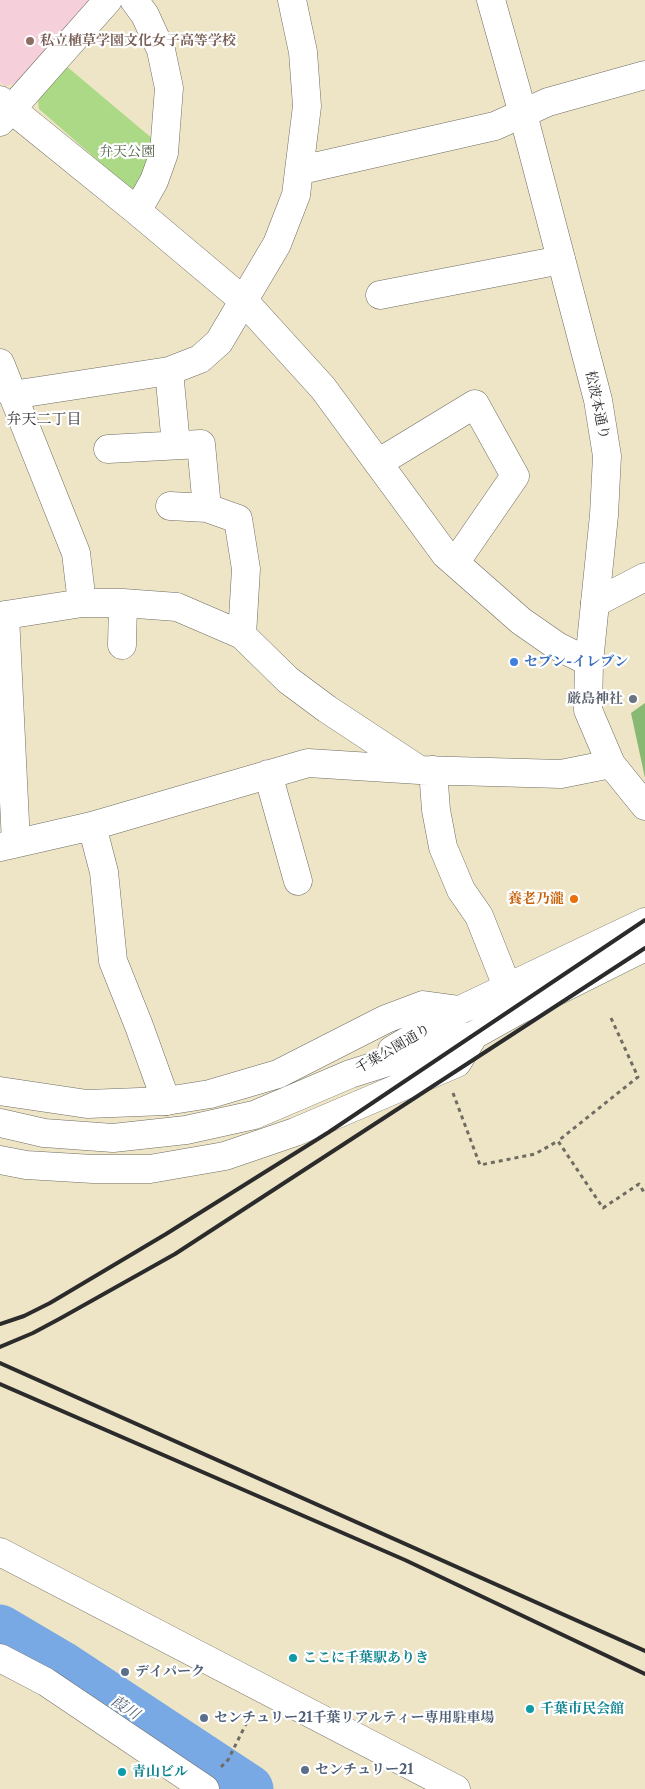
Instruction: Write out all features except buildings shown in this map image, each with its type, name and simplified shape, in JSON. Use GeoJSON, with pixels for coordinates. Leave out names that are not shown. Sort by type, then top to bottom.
{"type":"FeatureCollection","features":[{"type":"Feature","properties":{"kind":"street"},"geometry":{"type":"LineString","coordinates":[[108,0],[4,111],[137,212],[244,302],[323,388],[445,554],[521,621],[557,646],[590,662]]}},
{"type":"Feature","properties":{"kind":"street"},"geometry":{"type":"LineString","coordinates":[[134,0],[144,14],[161,50],[169,88],[164,153],[154,181],[137,212]]}},
{"type":"Feature","properties":{"kind":"street"},"geometry":{"type":"LineString","coordinates":[[12,395],[169,371],[200,359],[219,342],[277,244],[296,195],[301,170],[307,106],[303,52],[292,0]]}},
{"type":"Feature","properties":{"kind":"street","name":"松波本通り"},"geometry":{"type":"LineString","coordinates":[[491,0],[598,400],[607,456],[604,515],[590,662],[588,710],[611,764],[645,806]]}},
{"type":"Feature","properties":{"kind":"street"},"geometry":{"type":"LineString","coordinates":[[301,170],[495,126],[548,102],[645,75]]}},
{"type":"Feature","properties":{"kind":"street"},"geometry":{"type":"LineString","coordinates":[[380,295],[561,260]]}},
{"type":"Feature","properties":{"kind":"street"},"geometry":{"type":"LineString","coordinates":[[0,364],[76,553],[82,603]]}},
{"type":"Feature","properties":{"kind":"street"},"geometry":{"type":"LineString","coordinates":[[169,371],[176,445]]}},
{"type":"Feature","properties":{"kind":"street"},"geometry":{"type":"LineString","coordinates":[[378,463],[475,404],[515,476],[455,563]]}},
{"type":"Feature","properties":{"kind":"street"},"geometry":{"type":"LineString","coordinates":[[108,449],[202,444],[207,508]]}},
{"type":"Feature","properties":{"kind":"street"},"geometry":{"type":"LineString","coordinates":[[170,506],[207,508],[238,519],[246,569],[242,635]]}},
{"type":"Feature","properties":{"kind":"street"},"geometry":{"type":"LineString","coordinates":[[595,603],[645,577]]}},
{"type":"Feature","properties":{"kind":"street"},"geometry":{"type":"LineString","coordinates":[[512,999],[480,916],[461,890],[443,848],[426,770],[327,709],[288,680],[242,635],[177,607],[122,603],[82,603],[2,615],[8,845],[92,826],[308,763],[426,770],[561,774],[611,764]]}},
{"type":"Feature","properties":{"kind":"street"},"geometry":{"type":"LineString","coordinates":[[122,603],[122,645]]}},
{"type":"Feature","properties":{"kind":"street"},"geometry":{"type":"LineString","coordinates":[[268,774],[298,881]]}},
{"type":"Feature","properties":{"kind":"street"},"geometry":{"type":"LineString","coordinates":[[92,826],[104,872],[113,962],[166,1101]]}},
{"type":"Feature","properties":{"kind":"street","name":"千葉公園通り"},"geometry":{"type":"LineString","coordinates":[[350,1074],[474,1035],[512,999],[645,922]]}},
{"type":"Feature","properties":{"kind":"street","name":"千葉公園通り"},"geometry":{"type":"LineString","coordinates":[[350,1074],[460,1010],[512,999],[645,947]]}},
{"type":"Feature","properties":{"kind":"street"},"geometry":{"type":"LineString","coordinates":[[0,1091],[88,1104],[166,1101],[210,1094],[278,1074],[386,1019],[423,1005],[460,1010]]}},
{"type":"Feature","properties":{"kind":"street"},"geometry":{"type":"LineString","coordinates":[[0,1160],[26,1165],[150,1170],[224,1156],[295,1132],[458,1063],[474,1035]]}},
{"type":"Feature","properties":{"kind":"street"},"geometry":{"type":"LineString","coordinates":[[0,1123],[44,1133],[113,1138],[186,1130],[254,1115],[350,1074]]}},
{"type":"Feature","properties":{"kind":"street"},"geometry":{"type":"LineString","coordinates":[[0,1552],[456,1789]]}},
{"type":"Feature","properties":{"kind":"street"},"geometry":{"type":"LineString","coordinates":[[0,1658],[46,1682],[201,1788]]}},
{"type":"Feature","properties":{"kind":"path"},"geometry":{"type":"LineString","coordinates":[[452,1093],[480,1165],[535,1154],[558,1140],[638,1077],[611,1018]]}},
{"type":"Feature","properties":{"kind":"path"},"geometry":{"type":"LineString","coordinates":[[558,1140],[603,1208],[639,1184],[645,1194]]}},
{"type":"Feature","properties":{"kind":"path"},"geometry":{"type":"LineString","coordinates":[[228,1760],[250,1716]]}},
{"type":"Feature","properties":{"kind":"shaded area","name":"私立植草学園文化女子高等学校"},"geometry":{"type":"Polygon","coordinates":[[[0,0],[94,0],[25,81],[5,86],[0,82],[0,0]]]}},
{"type":"Feature","properties":{"kind":"green space","name":"弁天公園"},"geometry":{"type":"Polygon","coordinates":[[[65,65],[160,145],[135,193],[39,109],[38,101],[65,65]]]}},
{"type":"Feature","properties":{"kind":"green space"},"geometry":{"type":"Polygon","coordinates":[[[645,703],[645,778],[631,713],[645,703]]]}},
{"type":"Feature","properties":{"kind":"waterway","name":"葭川"},"geometry":{"type":"LineString","coordinates":[[0,1629],[61,1665],[249,1789]]}},
{"type":"Feature","properties":{"kind":"railway"},"geometry":{"type":"LineString","coordinates":[[0,1324],[24,1316],[50,1303],[166,1234],[329,1132],[645,920]]}},
{"type":"Feature","properties":{"kind":"railway"},"geometry":{"type":"LineString","coordinates":[[0,1347],[33,1333],[175,1254],[645,948]]}},
{"type":"Feature","properties":{"kind":"railway"},"geometry":{"type":"LineString","coordinates":[[0,1363],[645,1651]]}},
{"type":"Feature","properties":{"kind":"railway"},"geometry":{"type":"LineString","coordinates":[[0,1384],[405,1560],[645,1674]]}},
{"type":"Feature","properties":{"kind":"place","name":"私立植草学園文化女子高等学校"},"geometry":{"type":"Point","coordinates":[30,41]}},
{"type":"Feature","properties":{"kind":"place","name":"セブン-イレブン"},"geometry":{"type":"Point","coordinates":[514,662]}},
{"type":"Feature","properties":{"kind":"place","name":"厳島神社"},"geometry":{"type":"Point","coordinates":[633,699]}},
{"type":"Feature","properties":{"kind":"place","name":"養老乃瀧"},"geometry":{"type":"Point","coordinates":[574,899]}},
{"type":"Feature","properties":{"kind":"place","name":"ここに千葉駅ありき"},"geometry":{"type":"Point","coordinates":[293,1658]}},
{"type":"Feature","properties":{"kind":"place","name":"デイパーク"},"geometry":{"type":"Point","coordinates":[125,1672]}},
{"type":"Feature","properties":{"kind":"place","name":"千葉市民会館"},"geometry":{"type":"Point","coordinates":[530,1709]}},
{"type":"Feature","properties":{"kind":"place","name":"センチュリー21千葉リアルティー専用駐車場"},"geometry":{"type":"Point","coordinates":[204,1718]}},
{"type":"Feature","properties":{"kind":"place","name":"センチュリー21"},"geometry":{"type":"Point","coordinates":[305,1770]}},
{"type":"Feature","properties":{"kind":"place","name":"青山ビル"},"geometry":{"type":"Point","coordinates":[122,1772]}},
{"type":"Feature","properties":{"kind":"district","name":"弁天二丁目"},"geometry":{"type":"Point","coordinates":[44,420]}}]}
